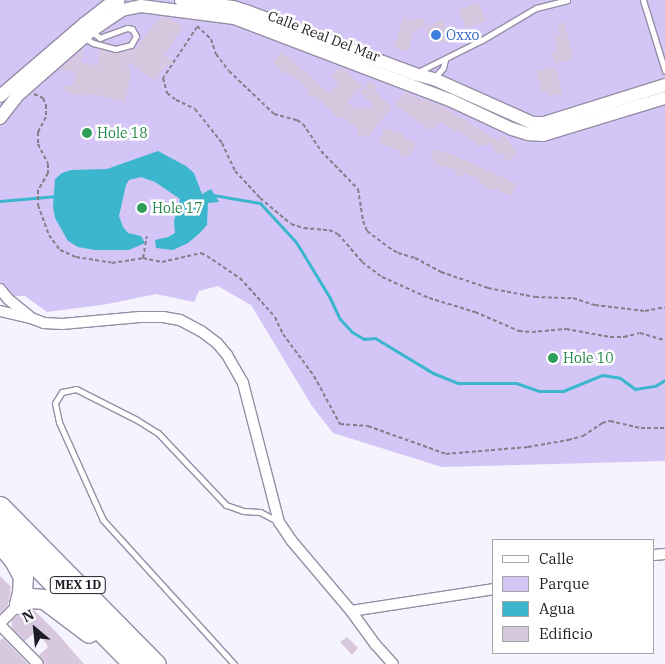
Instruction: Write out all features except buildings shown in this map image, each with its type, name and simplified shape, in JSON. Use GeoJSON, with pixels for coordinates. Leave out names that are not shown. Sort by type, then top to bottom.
{"type":"FeatureCollection","features":[{"type":"Feature","properties":{"kind":"highway","name":"MEX 1D"},"geometry":{"type":"LineString","coordinates":[[0,506],[156,664]]}},
{"type":"Feature","properties":{"kind":"highway","name":"MEX 1D"},"geometry":{"type":"LineString","coordinates":[[0,529],[134,664]]}},
{"type":"Feature","properties":{"kind":"highway"},"geometry":{"type":"LineString","coordinates":[[0,543],[22,574],[22,592],[19,604]]}},
{"type":"Feature","properties":{"kind":"highway"},"geometry":{"type":"LineString","coordinates":[[19,604],[38,597],[53,604],[129,664]]}},
{"type":"Feature","properties":{"kind":"street","name":"Calle Real Del Mar"},"geometry":{"type":"LineString","coordinates":[[0,96],[119,0]]}},
{"type":"Feature","properties":{"kind":"street","name":"Calle Real Del Mar"},"geometry":{"type":"LineString","coordinates":[[181,0],[204,8]]}},
{"type":"Feature","properties":{"kind":"street","name":"Calle Real Del Mar"},"geometry":{"type":"LineString","coordinates":[[0,118],[7,106],[84,30],[122,10],[141,6],[249,12],[413,79],[533,123],[544,123],[665,85]]}},
{"type":"Feature","properties":{"kind":"street","name":"Calle Real Del Mar"},"geometry":{"type":"LineString","coordinates":[[413,79],[434,79],[452,94],[512,128],[528,134],[542,135],[665,98]]}},
{"type":"Feature","properties":{"kind":"street"},"geometry":{"type":"LineString","coordinates":[[597,106],[599,119]]}},
{"type":"Feature","properties":{"kind":"street"},"geometry":{"type":"LineString","coordinates":[[0,289],[8,299],[31,318]]}},
{"type":"Feature","properties":{"kind":"street"},"geometry":{"type":"LineString","coordinates":[[8,299],[0,311],[44,323],[62,324],[140,317],[163,317],[180,320],[201,331],[217,343],[227,355],[243,383],[279,522],[291,540],[352,611],[374,644],[393,664]]}},
{"type":"Feature","properties":{"kind":"street"},"geometry":{"type":"LineString","coordinates":[[352,611],[492,589]]}},
{"type":"Feature","properties":{"kind":"street"},"geometry":{"type":"LineString","coordinates":[[19,604],[0,624],[38,664]]}},
{"type":"Feature","properties":{"kind":"lane"},"geometry":{"type":"LineString","coordinates":[[413,79],[435,62],[444,60],[536,8],[567,0]]}},
{"type":"Feature","properties":{"kind":"lane"},"geometry":{"type":"LineString","coordinates":[[643,0],[665,71]]}},
{"type":"Feature","properties":{"kind":"lane"},"geometry":{"type":"LineString","coordinates":[[127,28],[132,29],[136,36],[131,45],[115,49],[93,43],[84,30],[100,38],[127,28]]}},
{"type":"Feature","properties":{"kind":"lane"},"geometry":{"type":"LineString","coordinates":[[109,36],[110,48]]}},
{"type":"Feature","properties":{"kind":"lane"},"geometry":{"type":"LineString","coordinates":[[434,79],[443,68],[444,60]]}},
{"type":"Feature","properties":{"kind":"lane"},"geometry":{"type":"LineString","coordinates":[[234,664],[103,520],[59,422],[55,403],[62,392],[76,389],[112,407],[158,433],[226,504],[243,511],[260,512],[279,522]]}},
{"type":"Feature","properties":{"kind":"path"},"geometry":{"type":"LineString","coordinates":[[204,8],[197,27],[164,78],[167,93],[176,100],[195,109],[222,143],[235,171],[260,198],[291,224],[304,228],[329,230],[338,234],[362,262],[382,277],[429,298],[475,312],[519,331],[532,332],[566,329],[610,337],[624,337],[640,333],[665,340]]}},
{"type":"Feature","properties":{"kind":"path"},"geometry":{"type":"LineString","coordinates":[[197,27],[211,39],[216,54],[229,70],[274,114],[297,120],[303,124],[321,151],[358,189],[363,220],[367,231],[393,250],[415,258],[441,272],[488,288],[535,297],[573,298],[602,306],[645,311],[665,307]]}},
{"type":"Feature","properties":{"kind":"path"},"geometry":{"type":"LineString","coordinates":[[24,90],[43,98],[46,105],[46,117],[38,132],[38,144],[48,164],[48,173],[38,190],[38,205],[49,235],[60,250],[76,257],[112,263],[143,258],[162,262],[201,253],[240,278],[275,317],[283,334],[314,376],[340,424],[377,428],[446,454],[528,447],[568,440],[583,436],[610,420],[641,428],[665,428]]}},
{"type":"Feature","properties":{"kind":"path"},"geometry":{"type":"LineString","coordinates":[[143,258],[147,236]]}},
{"type":"Feature","properties":{"kind":"green space"},"geometry":{"type":"Polygon","coordinates":[[[0,0],[665,0],[665,461],[442,467],[333,433],[312,406],[251,305],[218,286],[199,291],[194,302],[156,294],[108,304],[47,312],[25,296],[0,296],[0,0]]]}},
{"type":"Feature","properties":{"kind":"water"},"geometry":{"type":"Polygon","coordinates":[[[158,151],[186,166],[194,173],[202,194],[211,189],[219,202],[208,203],[207,225],[200,233],[188,243],[173,250],[156,248],[155,240],[175,233],[174,221],[180,199],[155,182],[141,177],[129,180],[126,185],[119,216],[123,227],[128,233],[141,236],[145,243],[129,250],[95,250],[78,247],[68,241],[55,218],[53,207],[55,179],[62,173],[71,170],[107,169],[158,151]]]}},
{"type":"Feature","properties":{"kind":"waterway"},"geometry":{"type":"LineString","coordinates":[[213,195],[260,203],[296,242],[330,298],[340,319],[352,332],[364,339],[375,338],[433,373],[458,383],[516,383],[539,391],[563,391],[602,375],[620,378],[635,389],[655,386],[665,380]]}},
{"type":"Feature","properties":{"kind":"waterway"},"geometry":{"type":"LineString","coordinates":[[0,201],[57,196]]}},
{"type":"Feature","properties":{"kind":"place","name":"Oxxo"},"geometry":{"type":"Point","coordinates":[436,35]}},
{"type":"Feature","properties":{"kind":"place","name":"Hole 18"},"geometry":{"type":"Point","coordinates":[87,133]}},
{"type":"Feature","properties":{"kind":"place","name":"Hole 17"},"geometry":{"type":"Point","coordinates":[142,208]}},
{"type":"Feature","properties":{"kind":"place","name":"Hole 10"},"geometry":{"type":"Point","coordinates":[553,358]}}]}
